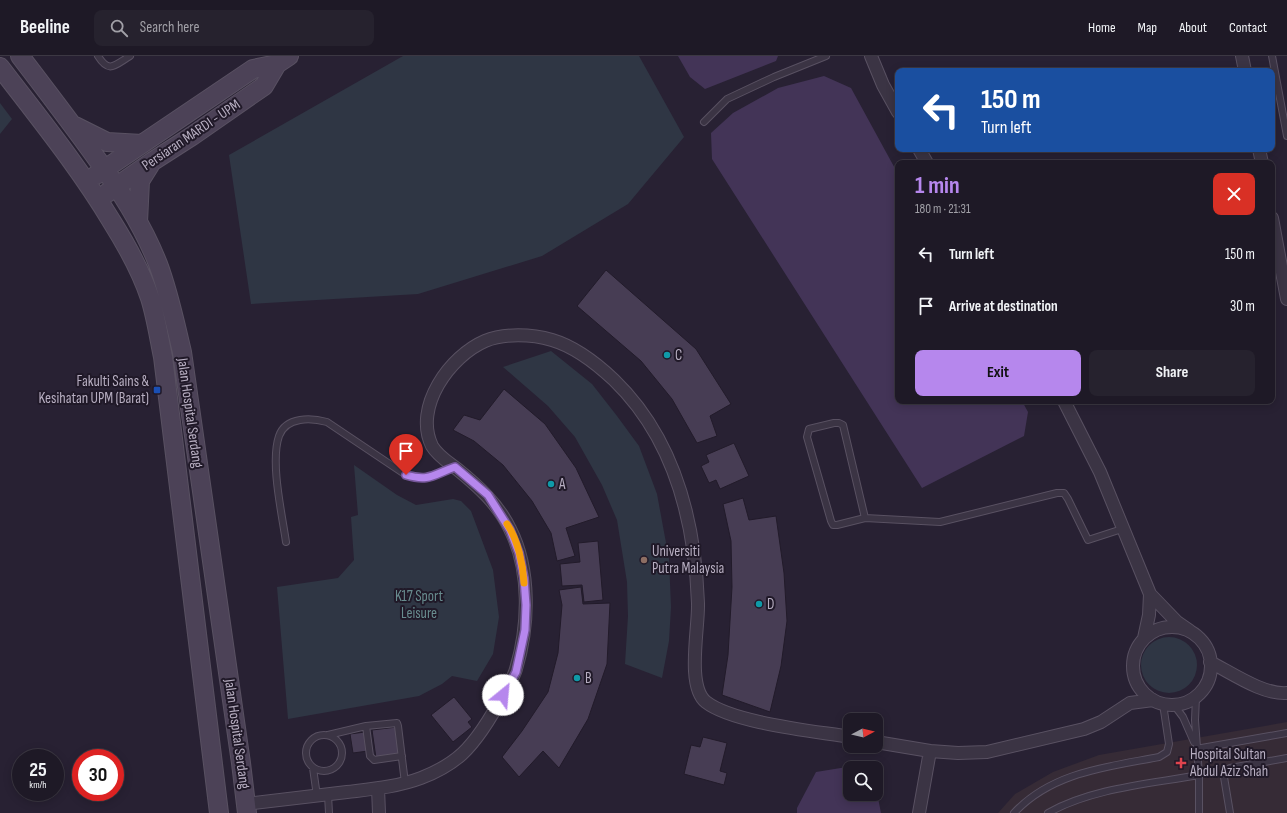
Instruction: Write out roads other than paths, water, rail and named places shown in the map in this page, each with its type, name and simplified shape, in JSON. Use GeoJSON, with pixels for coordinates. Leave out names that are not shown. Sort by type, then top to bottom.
{"type":"FeatureCollection","features":[{"type":"Feature","properties":{"kind":"main road","name":"Jalan Hospital Serdang"},"geometry":{"type":"LineString","coordinates":[[20,56],[74,126],[116,186],[138,222],[158,264],[168,293],[182,352],[246,809]]}},
{"type":"Feature","properties":{"kind":"main road","name":"Persiaran MARDI - UPM"},"geometry":{"type":"LineString","coordinates":[[86,182],[254,69],[283,60]]}},
{"type":"Feature","properties":{"kind":"main road","name":"Persiaran MARDI - UPM"},"geometry":{"type":"LineString","coordinates":[[98,199],[264,86],[283,60]]}},
{"type":"Feature","properties":{"kind":"main road","name":"Jalan Hospital Serdang"},"geometry":{"type":"LineString","coordinates":[[0,67],[98,199],[127,247],[140,272],[150,298],[163,357],[219,813]]}},
{"type":"Feature","properties":{"kind":"main road"},"geometry":{"type":"LineString","coordinates":[[74,126],[107,142],[142,144]]}},
{"type":"Feature","properties":{"kind":"main road"},"geometry":{"type":"LineString","coordinates":[[138,222],[140,181],[153,161]]}},
{"type":"Feature","properties":{"kind":"street"},"geometry":{"type":"LineString","coordinates":[[871,56],[883,85],[895,107]]}},
{"type":"Feature","properties":{"kind":"street"},"geometry":{"type":"LineString","coordinates":[[1242,56],[1244,68]]}},
{"type":"Feature","properties":{"kind":"street"},"geometry":{"type":"LineString","coordinates":[[1275,234],[1287,299]]}},
{"type":"Feature","properties":{"kind":"street"},"geometry":{"type":"LineString","coordinates":[[246,809],[322,795],[378,788],[423,778],[461,755],[490,719],[516,672],[525,630],[526,605],[524,578],[519,553],[510,530],[488,495],[455,467],[443,459],[434,449],[427,432],[427,416],[431,401],[439,382],[469,349],[488,340],[506,336],[532,336],[552,340],[576,351],[598,365],[622,388],[644,413],[661,444],[676,475],[688,521],[696,565],[699,608],[695,662],[696,683],[702,700],[716,708],[756,720],[843,736]]}},
{"type":"Feature","properties":{"kind":"street"},"geometry":{"type":"LineString","coordinates":[[1066,404],[1100,472],[1122,529],[1150,594],[1177,622],[1200,639],[1207,650],[1210,662],[1209,675],[1204,687],[1196,697],[1184,703],[1130,703]]}},
{"type":"Feature","properties":{"kind":"street"},"geometry":{"type":"LineString","coordinates":[[1144,638],[1149,615],[1150,594]]}},
{"type":"Feature","properties":{"kind":"street"},"geometry":{"type":"LineString","coordinates":[[1163,703],[1144,693],[1137,683],[1133,672],[1133,659],[1137,648],[1144,638],[1154,631],[1165,627],[1178,627],[1190,631]]}},
{"type":"Feature","properties":{"kind":"street"},"geometry":{"type":"LineString","coordinates":[[1210,662],[1258,688],[1270,692],[1287,693]]}},
{"type":"Feature","properties":{"kind":"street"},"geometry":{"type":"LineString","coordinates":[[1209,675],[1230,672]]}},
{"type":"Feature","properties":{"kind":"street"},"geometry":{"type":"LineString","coordinates":[[883,743],[930,751],[958,753],[987,752],[1066,734],[1101,722],[1130,703],[1135,693],[1137,683]]}},
{"type":"Feature","properties":{"kind":"street"},"geometry":{"type":"LineString","coordinates":[[919,813],[930,751]]}},
{"type":"Feature","properties":{"kind":"street"},"geometry":{"type":"LineString","coordinates":[[378,788],[379,813]]}},
{"type":"Feature","properties":{"kind":"lane"},"geometry":{"type":"LineString","coordinates":[[98,56],[103,65],[107,67],[113,66],[130,56]]}},
{"type":"Feature","properties":{"kind":"lane"},"geometry":{"type":"LineString","coordinates":[[704,122],[727,99],[774,77],[826,56]]}},
{"type":"Feature","properties":{"kind":"lane"},"geometry":{"type":"LineString","coordinates":[[1272,56],[1274,68]]}},
{"type":"Feature","properties":{"kind":"lane"},"geometry":{"type":"LineString","coordinates":[[1275,72],[1287,136]]}},
{"type":"Feature","properties":{"kind":"lane"},"geometry":{"type":"LineString","coordinates":[[286,542],[276,468],[276,450],[279,434],[288,425],[300,419],[314,419],[327,422],[406,475],[417,478],[429,478],[455,467]]}},
{"type":"Feature","properties":{"kind":"lane"},"geometry":{"type":"LineString","coordinates":[[865,518],[842,425],[839,423],[834,423],[809,430],[807,436],[833,525],[865,518],[940,522],[1057,493],[1064,493],[1068,498],[1088,540],[1122,529]]}},
{"type":"Feature","properties":{"kind":"lane"},"geometry":{"type":"LineString","coordinates":[[1196,697],[1194,720],[1199,775],[1199,813]]}},
{"type":"Feature","properties":{"kind":"lane"},"geometry":{"type":"LineString","coordinates":[[1163,703],[1190,730],[1196,749]]}},
{"type":"Feature","properties":{"kind":"lane"},"geometry":{"type":"LineString","coordinates":[[1014,813],[1039,791],[1066,778],[1159,757],[1167,752],[1169,744],[1163,703]]}},
{"type":"Feature","properties":{"kind":"lane"},"geometry":{"type":"LineString","coordinates":[[329,813],[313,768],[306,757],[307,745],[316,736],[328,735],[366,726],[397,724],[405,783]]}},
{"type":"Feature","properties":{"kind":"lane"},"geometry":{"type":"LineString","coordinates":[[366,726],[371,759],[374,760],[402,756]]}},
{"type":"Feature","properties":{"kind":"lane"},"geometry":{"type":"LineString","coordinates":[[1196,749],[1287,733]]}},
{"type":"Feature","properties":{"kind":"lane"},"geometry":{"type":"LineString","coordinates":[[313,768],[318,770],[330,770],[339,763],[342,752],[341,746],[334,737],[328,735]]}},
{"type":"Feature","properties":{"kind":"lane"},"geometry":{"type":"LineString","coordinates":[[1230,813],[1224,777],[1225,771],[1230,768],[1287,758]]}},
{"type":"Feature","properties":{"kind":"lane"},"geometry":{"type":"LineString","coordinates":[[1048,813],[1064,805],[1094,794],[1199,775]]}},
{"type":"Feature","properties":{"kind":"place","name":"C"},"geometry":{"type":"Point","coordinates":[667,355]}},
{"type":"Feature","properties":{"kind":"place","name":"Fakulti Sains & Kesihatan UPM (Barat)"},"geometry":{"type":"Point","coordinates":[157,390]}},
{"type":"Feature","properties":{"kind":"place","name":"A"},"geometry":{"type":"Point","coordinates":[551,484]}},
{"type":"Feature","properties":{"kind":"place","name":"Universiti Putra Malaysia"},"geometry":{"type":"Point","coordinates":[644,560]}},
{"type":"Feature","properties":{"kind":"place","name":"D"},"geometry":{"type":"Point","coordinates":[759,604]}},
{"type":"Feature","properties":{"kind":"place","name":"B"},"geometry":{"type":"Point","coordinates":[577,678]}},
{"type":"Feature","properties":{"kind":"place","name":"Hospital Sultan Abdul Aziz Shah"},"geometry":{"type":"Point","coordinates":[1181,763]}},
{"type":"Feature","properties":{"kind":"park label","name":"K17 Sport Leisure"},"geometry":{"type":"Point","coordinates":[419,604]}}]}
